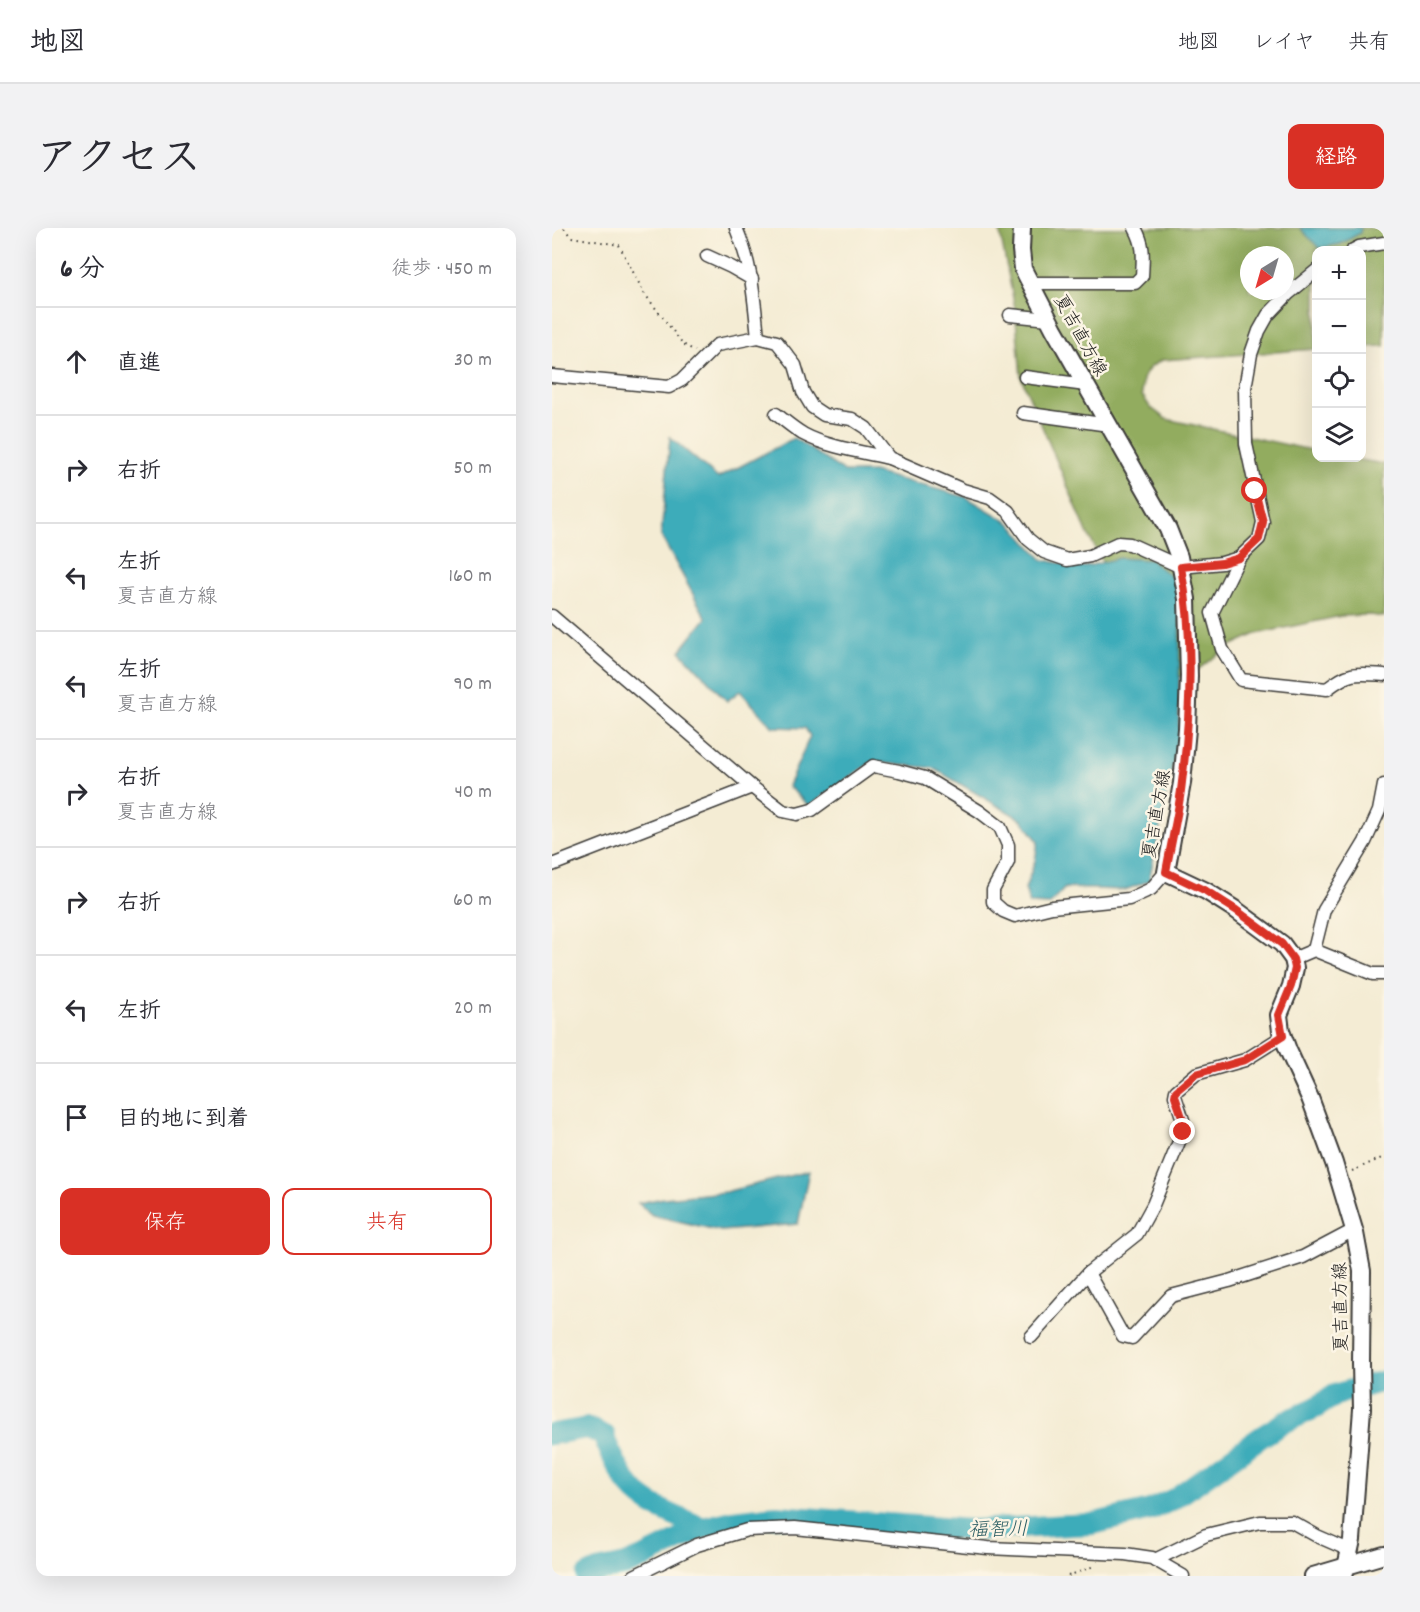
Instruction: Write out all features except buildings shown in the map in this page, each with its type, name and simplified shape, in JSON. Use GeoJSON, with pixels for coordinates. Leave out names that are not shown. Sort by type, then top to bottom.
{"type":"FeatureCollection","features":[{"type":"Feature","properties":{"kind":"main road","name":"夏吉直方線"},"geometry":{"type":"LineString","coordinates":[[1022,228],[1023,269],[1168,529],[1179,556],[1187,599],[1189,676],[1187,729],[1182,783],[1166,872],[1206,891],[1236,910],[1282,944],[1293,959],[1295,968],[1291,986],[1279,1015],[1283,1036],[1310,1098],[1338,1177],[1354,1230],[1362,1271],[1362,1409],[1352,1540],[1346,1564]]}},
{"type":"Feature","properties":{"kind":"main road"},"geometry":{"type":"LineString","coordinates":[[1313,1576],[1346,1564],[1384,1555]]}},
{"type":"Feature","properties":{"kind":"street"},"geometry":{"type":"LineString","coordinates":[[736,228],[745,249],[752,279],[758,337]]}},
{"type":"Feature","properties":{"kind":"street"},"geometry":{"type":"LineString","coordinates":[[1030,283],[1135,283],[1142,276],[1144,250],[1135,228]]}},
{"type":"Feature","properties":{"kind":"street"},"geometry":{"type":"LineString","coordinates":[[1365,246],[1384,243]]}},
{"type":"Feature","properties":{"kind":"street"},"geometry":{"type":"LineString","coordinates":[[707,256],[752,279]]}},
{"type":"Feature","properties":{"kind":"street"},"geometry":{"type":"LineString","coordinates":[[1312,275],[1288,294],[1268,315],[1259,331],[1251,354],[1245,388],[1246,444],[1263,522],[1259,539],[1239,558],[1212,614],[1222,649],[1241,680],[1327,689],[1341,678],[1355,673],[1384,675]]}},
{"type":"Feature","properties":{"kind":"street"},"geometry":{"type":"LineString","coordinates":[[1010,315],[1049,319]]}},
{"type":"Feature","properties":{"kind":"street"},"geometry":{"type":"LineString","coordinates":[[552,376],[669,387],[682,380],[717,345],[758,337],[777,342],[795,365],[803,392],[812,407],[825,415],[852,419],[866,428],[889,458]]}},
{"type":"Feature","properties":{"kind":"street"},"geometry":{"type":"LineString","coordinates":[[1024,377],[1086,385]]}},
{"type":"Feature","properties":{"kind":"street"},"geometry":{"type":"LineString","coordinates":[[1023,413],[1109,425]]}},
{"type":"Feature","properties":{"kind":"street"},"geometry":{"type":"LineString","coordinates":[[777,414],[804,435],[825,443],[889,458],[963,490],[990,498],[1008,511],[1028,539],[1044,552],[1067,560],[1090,556],[1118,543],[1130,544],[1181,567],[1222,563],[1239,558]]}},
{"type":"Feature","properties":{"kind":"street"},"geometry":{"type":"LineString","coordinates":[[552,616],[783,811],[797,814],[812,810],[873,766],[925,778],[979,812],[1000,827],[1008,845],[1008,862],[993,890],[993,902],[1003,911],[1015,916],[1052,907],[1129,899],[1151,889],[1166,872]]}},
{"type":"Feature","properties":{"kind":"street"},"geometry":{"type":"LineString","coordinates":[[1314,950],[1324,910],[1365,842],[1379,812],[1384,784]]}},
{"type":"Feature","properties":{"kind":"street"},"geometry":{"type":"LineString","coordinates":[[552,865],[752,787]]}},
{"type":"Feature","properties":{"kind":"street"},"geometry":{"type":"LineString","coordinates":[[1293,959],[1314,950],[1373,974],[1384,974]]}},
{"type":"Feature","properties":{"kind":"street"},"geometry":{"type":"LineString","coordinates":[[1031,1337],[1088,1274],[1137,1234],[1153,1205],[1183,1132],[1183,1120],[1175,1096],[1176,1091],[1196,1074],[1245,1060],[1283,1036]]}},
{"type":"Feature","properties":{"kind":"street"},"geometry":{"type":"LineString","coordinates":[[1088,1274],[1123,1336],[1132,1338],[1171,1296],[1229,1281],[1303,1257],[1354,1230]]}},
{"type":"Feature","properties":{"kind":"street"},"geometry":{"type":"LineString","coordinates":[[1155,1560],[1206,1535],[1260,1522],[1292,1522],[1317,1536],[1346,1564]]}},
{"type":"Feature","properties":{"kind":"street"},"geometry":{"type":"LineString","coordinates":[[634,1576],[697,1545],[747,1530],[795,1528],[988,1548],[1125,1554],[1155,1560],[1183,1576]]}},
{"type":"Feature","properties":{"kind":"path"},"geometry":{"type":"LineString","coordinates":[[564,228],[572,237],[619,245],[644,293],[683,344],[705,357]]}},
{"type":"Feature","properties":{"kind":"path"},"geometry":{"type":"LineString","coordinates":[[1338,1177],[1384,1157]]}},
{"type":"Feature","properties":{"kind":"green space"},"geometry":{"type":"Polygon","coordinates":[[[999,228],[1384,228],[1384,346],[1366,347],[1366,246],[1312,246],[1312,349],[1162,360],[1150,367],[1143,378],[1142,395],[1150,407],[1166,419],[1312,450],[1312,462],[1366,461],[1384,464],[1384,617],[1341,616],[1256,634],[1228,647],[1188,677],[1175,676],[1133,622],[1087,532],[1021,377],[1015,308],[999,228]]]}},
{"type":"Feature","properties":{"kind":"water"},"geometry":{"type":"Polygon","coordinates":[[[1300,228],[1361,228],[1360,233],[1341,244],[1317,246],[1300,228]]]}},
{"type":"Feature","properties":{"kind":"water"},"geometry":{"type":"Polygon","coordinates":[[[670,437],[718,478],[794,438],[845,472],[873,472],[966,497],[1010,523],[1043,560],[1084,567],[1119,558],[1151,560],[1180,584],[1179,734],[1149,881],[1125,890],[1065,888],[1049,905],[1030,904],[1025,889],[1035,861],[1038,841],[1022,820],[933,768],[872,762],[809,806],[788,786],[810,736],[805,728],[773,727],[740,691],[727,701],[680,651],[706,618],[661,536],[670,437]]]}},
{"type":"Feature","properties":{"kind":"water"},"geometry":{"type":"Polygon","coordinates":[[[809,1171],[798,1224],[721,1231],[652,1215],[638,1203],[725,1192],[809,1171]]]}},
{"type":"Feature","properties":{"kind":"waterway","name":"福智川"},"geometry":{"type":"LineString","coordinates":[[587,1576],[597,1571],[626,1565],[703,1528],[733,1521],[777,1516],[971,1530],[1092,1524],[1150,1510],[1174,1499],[1283,1423],[1317,1407],[1335,1395],[1384,1381]]}},
{"type":"Feature","properties":{"kind":"waterway"},"geometry":{"type":"LineString","coordinates":[[552,1434],[588,1428],[605,1436],[619,1470],[638,1494],[664,1511],[703,1528]]}},
{"type":"Feature","properties":{"kind":"route"},"geometry":{"type":"LineString","coordinates":[[1183,1132],[1183,1120],[1175,1096],[1176,1091],[1196,1074],[1245,1060],[1283,1036],[1279,1015],[1291,986],[1295,968],[1293,959],[1282,944],[1206,891],[1166,872],[1182,783],[1187,729],[1189,676],[1187,599],[1181,567],[1222,563],[1239,558],[1259,539],[1263,522],[1255,491]]}}]}
